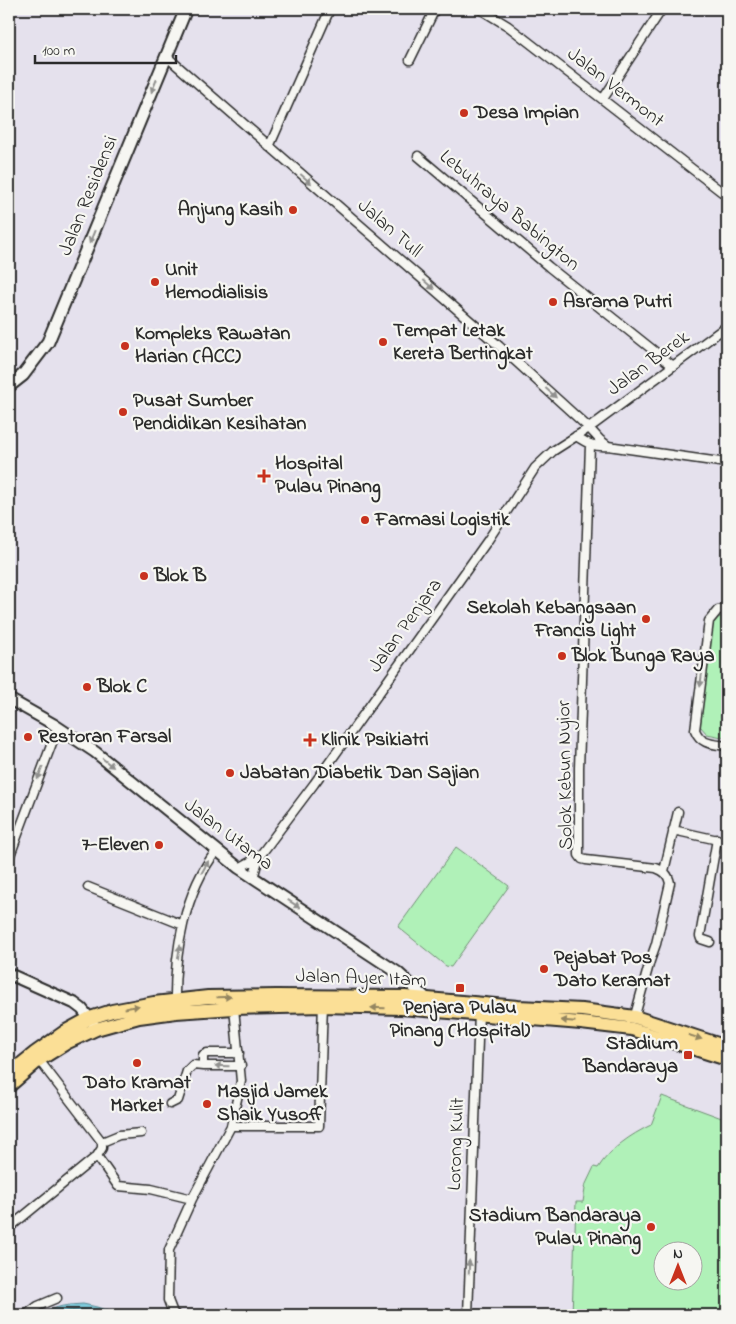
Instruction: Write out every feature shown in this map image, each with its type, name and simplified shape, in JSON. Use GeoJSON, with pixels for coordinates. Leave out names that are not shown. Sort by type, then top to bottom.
{"type":"FeatureCollection","features":[{"type":"Feature","properties":{"kind":"main road","name":"Jalan Residensi"},"geometry":{"type":"LineString","coordinates":[[10,383],[23,375],[48,342],[186,9]]}},
{"type":"Feature","properties":{"kind":"main road","name":"Jalan Ayer Itam"},"geometry":{"type":"LineString","coordinates":[[9,1074],[66,1031],[93,1024],[139,1017],[208,997],[323,1001],[427,999],[479,1009]]}},
{"type":"Feature","properties":{"kind":"main road","name":"Jalan Ayer Itam"},"geometry":{"type":"LineString","coordinates":[[175,1006],[234,1008],[323,1001],[401,1008],[582,1010],[727,1047]]}},
{"type":"Feature","properties":{"kind":"main road","name":"Jalan Ayer Itam"},"geometry":{"type":"LineString","coordinates":[[634,1023],[727,1058]]}},
{"type":"Feature","properties":{"kind":"main road","name":"Jalan Ayer Itam"},"geometry":{"type":"LineString","coordinates":[[9,1086],[40,1060],[93,1024]]}},
{"type":"Feature","properties":{"kind":"street"},"geometry":{"type":"LineString","coordinates":[[270,147],[330,9]]}},
{"type":"Feature","properties":{"kind":"street"},"geometry":{"type":"LineString","coordinates":[[410,60],[435,9]]}},
{"type":"Feature","properties":{"kind":"street"},"geometry":{"type":"LineString","coordinates":[[603,98],[662,9]]}},
{"type":"Feature","properties":{"kind":"street","name":"Jalan Vermont"},"geometry":{"type":"LineString","coordinates":[[484,10],[603,98],[727,196]]}},
{"type":"Feature","properties":{"kind":"street","name":"Jalan Tull"},"geometry":{"type":"LineString","coordinates":[[166,56],[499,346],[608,446]]}},
{"type":"Feature","properties":{"kind":"street","name":"Lebuhraya Babington"},"geometry":{"type":"LineString","coordinates":[[418,156],[549,267],[673,366]]}},
{"type":"Feature","properties":{"kind":"street","name":"Jalan Berek"},"geometry":{"type":"LineString","coordinates":[[589,428],[727,326]]}},
{"type":"Feature","properties":{"kind":"street","name":"Jalan Penjara"},"geometry":{"type":"LineString","coordinates":[[253,878],[260,856],[314,784],[488,540],[536,468],[553,451],[589,428]]}},
{"type":"Feature","properties":{"kind":"street"},"geometry":{"type":"LineString","coordinates":[[576,436],[597,447],[608,446],[727,463]]}},
{"type":"Feature","properties":{"kind":"street","name":"Solok Kebun Nyior"},"geometry":{"type":"LineString","coordinates":[[590,445],[580,738],[579,855],[582,859],[586,860],[656,868],[664,871]]}},
{"type":"Feature","properties":{"kind":"street"},"geometry":{"type":"LineString","coordinates":[[727,608],[718,610],[709,621],[695,730],[698,738],[727,746]]}},
{"type":"Feature","properties":{"kind":"street","name":"Jalan Utama"},"geometry":{"type":"LineString","coordinates":[[9,698],[58,727],[94,752],[238,868],[397,972],[427,999]]}},
{"type":"Feature","properties":{"kind":"street"},"geometry":{"type":"LineString","coordinates":[[9,858],[58,727]]}},
{"type":"Feature","properties":{"kind":"street"},"geometry":{"type":"LineString","coordinates":[[634,1023],[656,944],[670,883],[669,877],[664,871],[678,812]]}},
{"type":"Feature","properties":{"kind":"street"},"geometry":{"type":"LineString","coordinates":[[673,830],[727,842]]}},
{"type":"Feature","properties":{"kind":"street"},"geometry":{"type":"LineString","coordinates":[[710,942],[701,939],[700,936],[718,839]]}},
{"type":"Feature","properties":{"kind":"street"},"geometry":{"type":"LineString","coordinates":[[175,1006],[177,965],[183,925],[196,885],[208,861],[217,850]]}},
{"type":"Feature","properties":{"kind":"street","name":"Jalan Penjara"},"geometry":{"type":"LineString","coordinates":[[238,868],[260,856]]}},
{"type":"Feature","properties":{"kind":"street"},"geometry":{"type":"LineString","coordinates":[[88,887],[183,925]]}},
{"type":"Feature","properties":{"kind":"street"},"geometry":{"type":"LineString","coordinates":[[9,974],[74,1004],[82,1009],[93,1024]]}},
{"type":"Feature","properties":{"kind":"street"},"geometry":{"type":"LineString","coordinates":[[231,1126],[319,1126],[323,1001]]}},
{"type":"Feature","properties":{"kind":"street"},"geometry":{"type":"LineString","coordinates":[[176,1315],[173,1313],[168,1300],[169,1250],[192,1199],[231,1126],[242,1081],[234,1008]]}},
{"type":"Feature","properties":{"kind":"street","name":"Lorong Kulit"},"geometry":{"type":"LineString","coordinates":[[468,1315],[479,1009]]}},
{"type":"Feature","properties":{"kind":"street"},"geometry":{"type":"LineString","coordinates":[[203,1066],[204,1055],[207,1053],[240,1053]]}},
{"type":"Feature","properties":{"kind":"street"},"geometry":{"type":"LineString","coordinates":[[9,1228],[97,1156],[102,1148],[102,1142],[40,1060]]}},
{"type":"Feature","properties":{"kind":"street"},"geometry":{"type":"LineString","coordinates":[[170,1104],[178,1100],[187,1071],[192,1065],[241,1066]]}},
{"type":"Feature","properties":{"kind":"street"},"geometry":{"type":"LineString","coordinates":[[102,1142],[119,1135],[140,1133]]}},
{"type":"Feature","properties":{"kind":"street"},"geometry":{"type":"LineString","coordinates":[[97,1156],[118,1186],[151,1189],[192,1199]]}},
{"type":"Feature","properties":{"kind":"street"},"geometry":{"type":"LineString","coordinates":[[26,1315],[38,1306],[57,1298]]}},
{"type":"Feature","properties":{"kind":"green space"},"geometry":{"type":"Polygon","coordinates":[[[727,614],[727,738],[707,734],[700,726],[713,624],[718,618],[727,614]]]}},
{"type":"Feature","properties":{"kind":"green space"},"geometry":{"type":"Polygon","coordinates":[[[456,847],[509,886],[451,967],[446,966],[398,927],[456,847]]]}},
{"type":"Feature","properties":{"kind":"green space","name":"Stadium Bandaraya Pulau Pinang"},"geometry":{"type":"Polygon","coordinates":[[[662,1096],[727,1120],[727,1315],[572,1315],[576,1202],[583,1202],[584,1188],[594,1167],[598,1168],[621,1143],[651,1125],[662,1096]]]}},
{"type":"Feature","properties":{"kind":"water"},"geometry":{"type":"Polygon","coordinates":[[[83,1304],[119,1315],[44,1315],[57,1307],[83,1304]]]}},
{"type":"Feature","properties":{"kind":"place","name":"Desa Impian"},"geometry":{"type":"Point","coordinates":[464,113]}},
{"type":"Feature","properties":{"kind":"place","name":"Anjung Kasih"},"geometry":{"type":"Point","coordinates":[293,210]}},
{"type":"Feature","properties":{"kind":"place","name":"Unit Hemodialisis"},"geometry":{"type":"Point","coordinates":[155,282]}},
{"type":"Feature","properties":{"kind":"place","name":"Asrama Putri"},"geometry":{"type":"Point","coordinates":[553,302]}},
{"type":"Feature","properties":{"kind":"place","name":"Tempat Letak Kereta Bertingkat"},"geometry":{"type":"Point","coordinates":[383,342]}},
{"type":"Feature","properties":{"kind":"place","name":"Kompleks Rawatan Harian (ACC)"},"geometry":{"type":"Point","coordinates":[125,346]}},
{"type":"Feature","properties":{"kind":"place","name":"Pusat Sumber Pendidikan Kesihatan"},"geometry":{"type":"Point","coordinates":[123,412]}},
{"type":"Feature","properties":{"kind":"place","name":"Hospital Pulau Pinang"},"geometry":{"type":"Point","coordinates":[264,476]}},
{"type":"Feature","properties":{"kind":"place","name":"Farmasi Logistik"},"geometry":{"type":"Point","coordinates":[365,520]}},
{"type":"Feature","properties":{"kind":"place","name":"Blok B"},"geometry":{"type":"Point","coordinates":[144,576]}},
{"type":"Feature","properties":{"kind":"place","name":"Sekolah Kebangsaan Francis Light"},"geometry":{"type":"Point","coordinates":[646,619]}},
{"type":"Feature","properties":{"kind":"place","name":"Blok Bunga Raya"},"geometry":{"type":"Point","coordinates":[562,656]}},
{"type":"Feature","properties":{"kind":"place","name":"Blok C"},"geometry":{"type":"Point","coordinates":[87,687]}},
{"type":"Feature","properties":{"kind":"place","name":"Restoran Farsal"},"geometry":{"type":"Point","coordinates":[28,737]}},
{"type":"Feature","properties":{"kind":"place","name":"Klinik Psikiatri"},"geometry":{"type":"Point","coordinates":[310,740]}},
{"type":"Feature","properties":{"kind":"place","name":"Jabatan Diabetik Dan Sajian"},"geometry":{"type":"Point","coordinates":[230,773]}},
{"type":"Feature","properties":{"kind":"place","name":"7-Eleven"},"geometry":{"type":"Point","coordinates":[159,845]}},
{"type":"Feature","properties":{"kind":"place","name":"Pejabat Pos Dato Keramat"},"geometry":{"type":"Point","coordinates":[544,969]}},
{"type":"Feature","properties":{"kind":"place","name":"Penjara Pulau Pinang (Hospital)"},"geometry":{"type":"Point","coordinates":[460,988]}},
{"type":"Feature","properties":{"kind":"place","name":"Stadium Bandaraya"},"geometry":{"type":"Point","coordinates":[688,1055]}},
{"type":"Feature","properties":{"kind":"place","name":"Dato Kramat Market"},"geometry":{"type":"Point","coordinates":[137,1063]}},
{"type":"Feature","properties":{"kind":"place","name":"Masjid Jamek Shaik Yusoff"},"geometry":{"type":"Point","coordinates":[207,1104]}},
{"type":"Feature","properties":{"kind":"place","name":"Stadium Bandaraya Pulau Pinang"},"geometry":{"type":"Point","coordinates":[651,1227]}}]}
